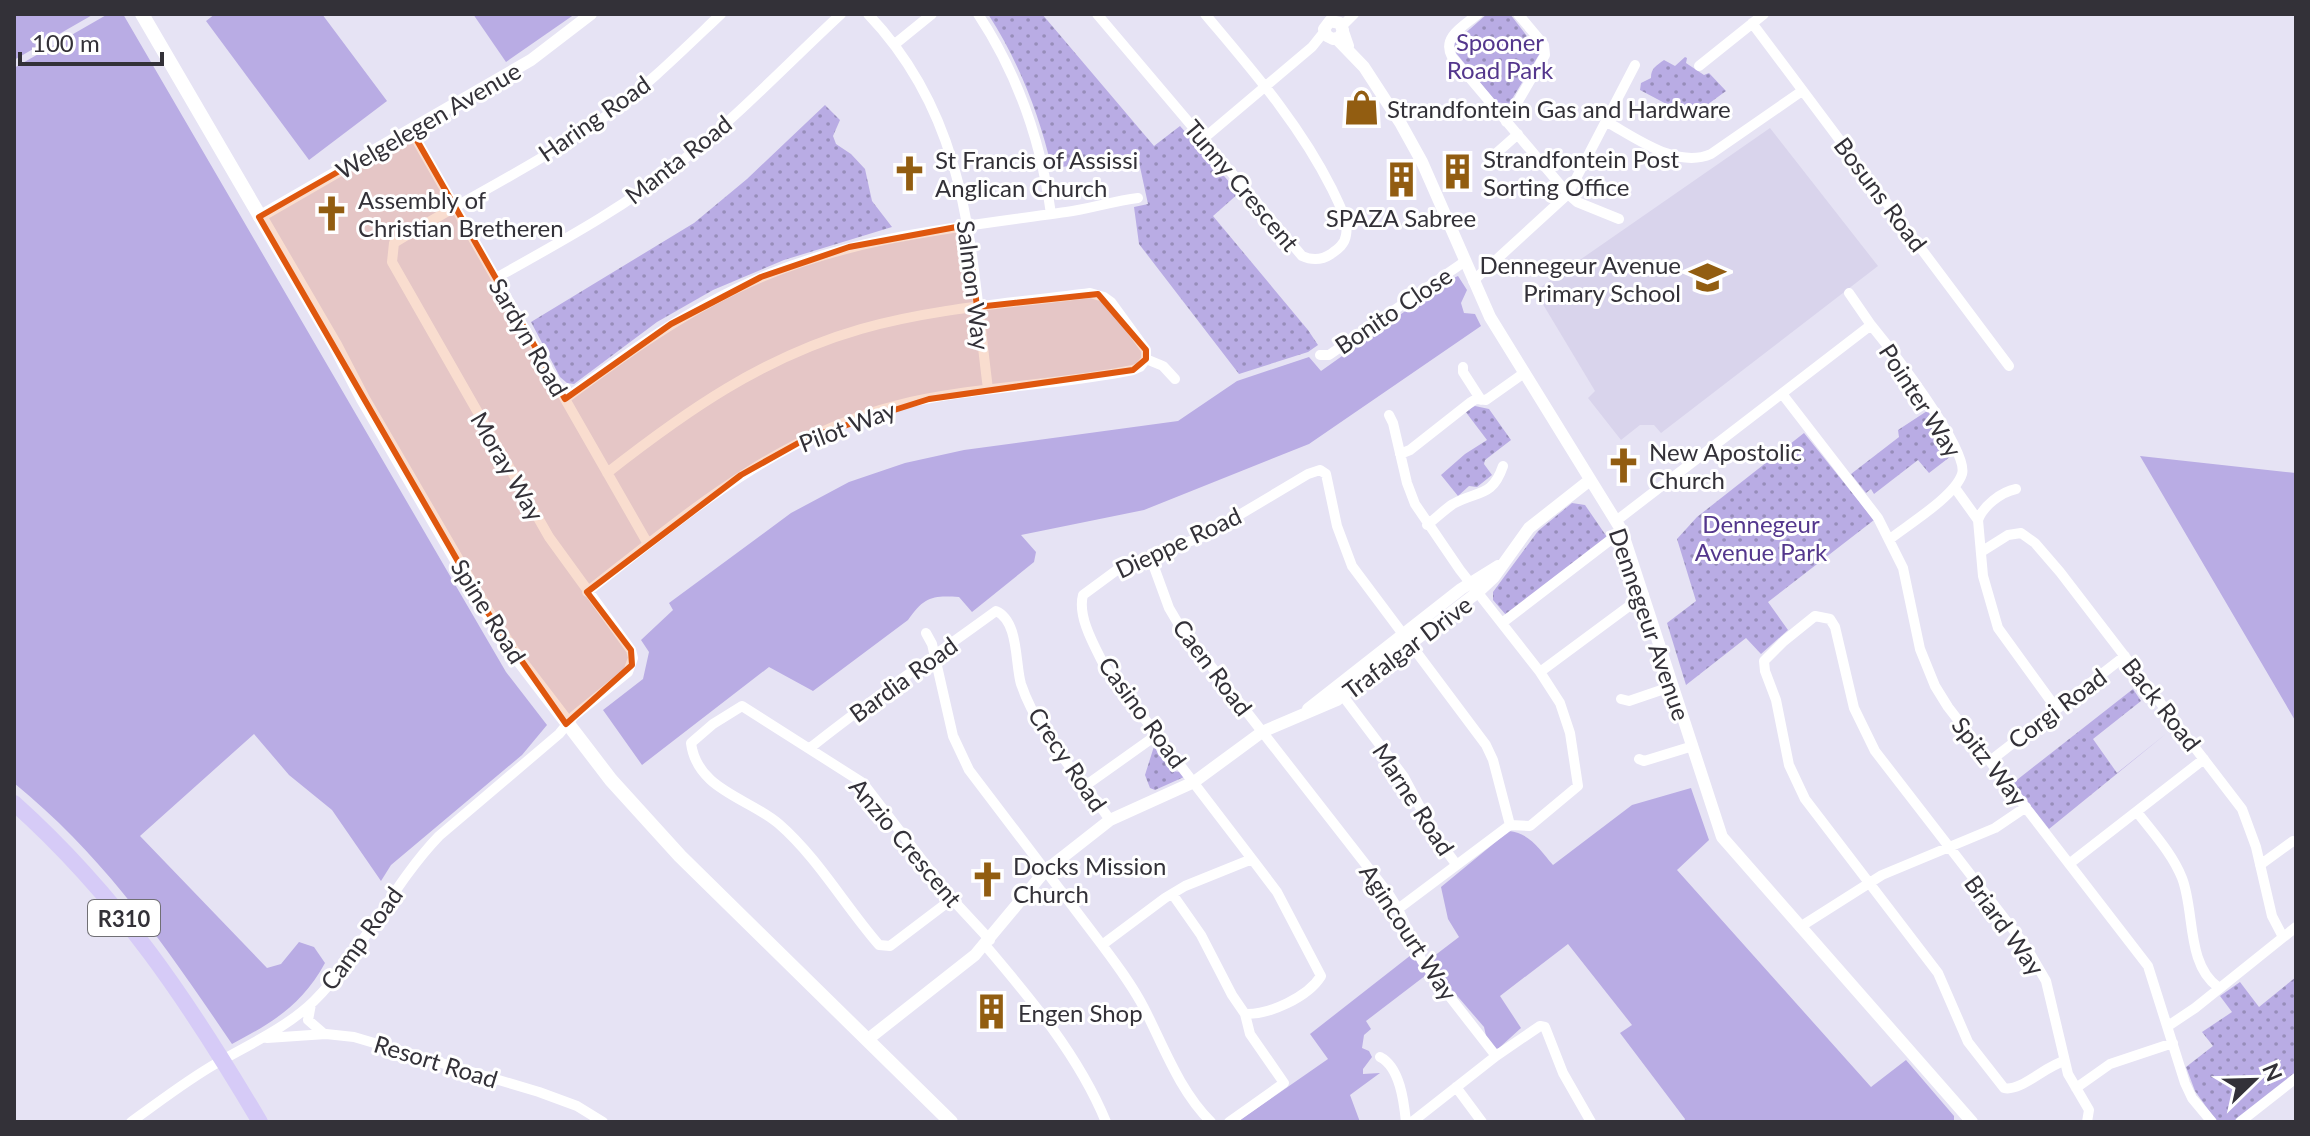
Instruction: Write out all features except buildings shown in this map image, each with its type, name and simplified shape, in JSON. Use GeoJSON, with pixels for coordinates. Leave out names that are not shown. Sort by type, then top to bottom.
{"type":"FeatureCollection","features":[{"type":"Feature","properties":{"kind":"main road","name":"Spine Road"},"geometry":{"type":"LineString","coordinates":[[142,14],[486,610],[566,724],[638,811],[951,1122]]}},
{"type":"Feature","properties":{"kind":"main road","name":"R310"},"geometry":{"type":"LineString","coordinates":[[14,803],[59,846],[123,916],[174,983],[260,1122]]}},
{"type":"Feature","properties":{"kind":"street","name":"Welgelegen Avenue"},"geometry":{"type":"LineString","coordinates":[[259,217],[531,60],[591,14]]}},
{"type":"Feature","properties":{"kind":"street","name":"Haring Road"},"geometry":{"type":"LineString","coordinates":[[454,206],[604,117],[664,68],[721,14]]}},
{"type":"Feature","properties":{"kind":"street","name":"Manta Road"},"geometry":{"type":"LineString","coordinates":[[496,278],[620,205],[679,164],[841,14]]}},
{"type":"Feature","properties":{"kind":"street","name":"Salmon Way"},"geometry":{"type":"LineString","coordinates":[[868,14],[895,44],[919,80],[947,139],[962,190],[988,389]]}},
{"type":"Feature","properties":{"kind":"street"},"geometry":{"type":"LineString","coordinates":[[895,44],[932,14]]}},
{"type":"Feature","properties":{"kind":"street"},"geometry":{"type":"LineString","coordinates":[[978,14],[1014,78],[1029,113],[1041,154],[1051,214]]}},
{"type":"Feature","properties":{"kind":"street","name":"Tunny Crescent"},"geometry":{"type":"LineString","coordinates":[[1097,14],[1302,256],[1319,259],[1341,247],[1345,240],[1347,228],[1339,204],[1307,144],[1265,86],[1205,14]]}},
{"type":"Feature","properties":{"kind":"street"},"geometry":{"type":"LineString","coordinates":[[1478,14],[1449,39],[1447,48],[1452,57],[1568,194],[1577,202],[1619,219]]}},
{"type":"Feature","properties":{"kind":"street"},"geometry":{"type":"LineString","coordinates":[[1506,122],[1545,55],[1544,45],[1518,14]]}},
{"type":"Feature","properties":{"kind":"street"},"geometry":{"type":"LineString","coordinates":[[1699,66],[1764,14]]}},
{"type":"Feature","properties":{"kind":"street","name":"Bosuns Road"},"geometry":{"type":"LineString","coordinates":[[1752,23],[2009,366]]}},
{"type":"Feature","properties":{"kind":"street"},"geometry":{"type":"LineString","coordinates":[[1203,139],[1312,47],[1334,24]]}},
{"type":"Feature","properties":{"kind":"street","name":"Dennegeur Avenue"},"geometry":{"type":"LineString","coordinates":[[1334,24],[1371,76],[1422,162],[1490,317],[1619,526],[1722,837],[1970,1121]]}},
{"type":"Feature","properties":{"kind":"street"},"geometry":{"type":"LineString","coordinates":[[1473,281],[1568,194],[1635,65]]}},
{"type":"Feature","properties":{"kind":"street"},"geometry":{"type":"LineString","coordinates":[[1607,122],[1667,153],[1695,159],[1711,154],[1802,91]]}},
{"type":"Feature","properties":{"kind":"street","name":"Sardyn Road"},"geometry":{"type":"LineString","coordinates":[[411,130],[648,544]]}},
{"type":"Feature","properties":{"kind":"street"},"geometry":{"type":"LineString","coordinates":[[1492,157],[1518,134]]}},
{"type":"Feature","properties":{"kind":"street"},"geometry":{"type":"LineString","coordinates":[[565,399],[638,344],[761,277],[849,247],[895,236],[1138,198]]}},
{"type":"Feature","properties":{"kind":"street","name":"Moray Way"},"geometry":{"type":"LineString","coordinates":[[454,206],[394,243],[392,262],[542,525],[631,650],[632,665],[628,672],[566,724]]}},
{"type":"Feature","properties":{"kind":"street","name":"Bonito Close"},"geometry":{"type":"LineString","coordinates":[[1320,355],[1329,355],[1464,262]]}},
{"type":"Feature","properties":{"kind":"street"},"geometry":{"type":"LineString","coordinates":[[1849,293],[1871,325]]}},
{"type":"Feature","properties":{"kind":"street"},"geometry":{"type":"LineString","coordinates":[[607,473],[696,406],[755,371],[860,329],[977,307],[1098,294],[1111,302],[1142,343],[1146,359],[1163,366],[1175,379]]}},
{"type":"Feature","properties":{"kind":"street","name":"Pointer Way"},"geometry":{"type":"LineString","coordinates":[[1502,623],[1871,325],[1899,359],[1958,450],[1963,463],[1963,473],[1955,488],[1890,539]]}},
{"type":"Feature","properties":{"kind":"street","name":"Pilot Way"},"geometry":{"type":"LineString","coordinates":[[587,592],[741,475],[809,437],[897,405],[988,389],[1121,373],[1140,367],[1146,359]]}},
{"type":"Feature","properties":{"kind":"street"},"geometry":{"type":"LineString","coordinates":[[1463,367],[1481,400]]}},
{"type":"Feature","properties":{"kind":"street"},"geometry":{"type":"LineString","coordinates":[[1400,454],[1410,450],[1471,402],[1491,398],[1524,373]]}},
{"type":"Feature","properties":{"kind":"street","name":"Spitz Way"},"geometry":{"type":"LineString","coordinates":[[1783,395],[1878,518],[1890,539],[1903,568],[1920,649],[1931,678],[1948,707],[2148,966],[2189,1091],[2212,1122]]}},
{"type":"Feature","properties":{"kind":"street"},"geometry":{"type":"LineString","coordinates":[[1389,415],[1415,504],[1427,525],[1540,672],[1560,703],[1570,733],[1578,786],[1530,826],[1510,825],[1398,909]]}},
{"type":"Feature","properties":{"kind":"street"},"geometry":{"type":"LineString","coordinates":[[1427,525],[1453,504],[1487,490],[1498,480],[1503,466]]}},
{"type":"Feature","properties":{"kind":"street","name":"Dieppe Road"},"geometry":{"type":"LineString","coordinates":[[1083,595],[1109,574],[1214,530],[1317,469],[1326,474],[1337,526],[1352,566],[1406,639]]}},
{"type":"Feature","properties":{"kind":"street","name":"Trafalgar Drive"},"geometry":{"type":"LineString","coordinates":[[1303,714],[1333,687],[1406,639],[1474,587],[1500,565],[1529,528],[1590,480]]}},
{"type":"Feature","properties":{"kind":"street"},"geometry":{"type":"LineString","coordinates":[[1955,488],[1978,520]]}},
{"type":"Feature","properties":{"kind":"street"},"geometry":{"type":"LineString","coordinates":[[2016,489],[2002,495],[1982,511],[1978,520],[1983,576],[1998,628],[2056,708]]}},
{"type":"Feature","properties":{"kind":"street","name":"Back Road"},"geometry":{"type":"LineString","coordinates":[[1981,552],[2008,535],[2024,534],[2060,572],[2242,809],[2272,916],[2283,937]]}},
{"type":"Feature","properties":{"kind":"street","name":"Caen Road"},"geometry":{"type":"LineString","coordinates":[[1150,556],[1169,608],[1179,625],[1262,732]]}},
{"type":"Feature","properties":{"kind":"street","name":"Casino Road"},"geometry":{"type":"LineString","coordinates":[[1083,595],[1081,601],[1085,620],[1105,667],[1277,892],[1321,976],[1314,985],[1283,1003],[1257,1014],[1245,1014]]}},
{"type":"Feature","properties":{"kind":"street"},"geometry":{"type":"LineString","coordinates":[[1540,672],[1644,595]]}},
{"type":"Feature","properties":{"kind":"street","name":"Bardia Road"},"geometry":{"type":"LineString","coordinates":[[810,748],[897,680],[996,611]]}},
{"type":"Feature","properties":{"kind":"street","name":"Crecy Road"},"geometry":{"type":"LineString","coordinates":[[996,611],[1004,615],[1012,632],[1018,675],[1031,708],[1110,820]]}},
{"type":"Feature","properties":{"kind":"street","name":"Briard Way"},"geometry":{"type":"LineString","coordinates":[[1868,883],[1793,778],[1776,700],[1765,671],[1764,661],[1768,655],[1815,616],[1830,619],[1835,627],[1854,708],[1881,760],[2025,945],[2046,981],[2065,1061],[2089,1110],[2087,1122]]}},
{"type":"Feature","properties":{"kind":"street"},"geometry":{"type":"LineString","coordinates":[[926,633],[932,644],[953,736],[969,770],[1102,945],[1142,1005],[1178,1078],[1211,1122]]}},
{"type":"Feature","properties":{"kind":"street"},"geometry":{"type":"LineString","coordinates":[[1406,639],[1486,745],[1510,825]]}},
{"type":"Feature","properties":{"kind":"street","name":"Trafalgar Drive"},"geometry":{"type":"LineString","coordinates":[[867,1040],[975,955],[1045,871],[1110,820],[1194,782],[1262,732],[1343,696],[1406,639]]}},
{"type":"Feature","properties":{"kind":"street","name":"Corgi Road"},"geometry":{"type":"LineString","coordinates":[[1990,761],[2125,656]]}},
{"type":"Feature","properties":{"kind":"street"},"geometry":{"type":"LineString","coordinates":[[1621,699],[1629,701],[1673,686]]}},
{"type":"Feature","properties":{"kind":"street","name":"Marne Road"},"geometry":{"type":"LineString","coordinates":[[1343,696],[1404,777],[1436,837],[1456,864]]}},
{"type":"Feature","properties":{"kind":"street","name":"Anzio Crescent"},"geometry":{"type":"LineString","coordinates":[[952,899],[890,946],[879,945],[788,833],[762,812],[725,792],[706,776],[697,763],[691,743],[713,724],[742,706],[863,783],[988,942],[1075,1060],[1106,1122]]}},
{"type":"Feature","properties":{"kind":"street","name":"Camp Road"},"geometry":{"type":"LineString","coordinates":[[131,1122],[312,1003],[350,957],[423,853],[559,734],[566,724]]}},
{"type":"Feature","properties":{"kind":"street","name":"Agincourt Way"},"geometry":{"type":"LineString","coordinates":[[1262,732],[1398,909],[1422,961],[1496,1056]]}},
{"type":"Feature","properties":{"kind":"street"},"geometry":{"type":"LineString","coordinates":[[1085,786],[1158,734]]}},
{"type":"Feature","properties":{"kind":"street"},"geometry":{"type":"LineString","coordinates":[[1639,759],[1644,761],[1693,746]]}},
{"type":"Feature","properties":{"kind":"street"},"geometry":{"type":"LineString","coordinates":[[2069,864],[2204,759]]}},
{"type":"Feature","properties":{"kind":"street"},"geometry":{"type":"LineString","coordinates":[[1800,927],[1868,883],[2000,825],[2026,807]]}},
{"type":"Feature","properties":{"kind":"street"},"geometry":{"type":"LineString","coordinates":[[2137,812],[2176,865],[2189,899],[2196,947],[2204,971],[2218,987]]}},
{"type":"Feature","properties":{"kind":"street"},"geometry":{"type":"LineString","coordinates":[[2260,865],[2293,841],[2296,842]]}},
{"type":"Feature","properties":{"kind":"street"},"geometry":{"type":"LineString","coordinates":[[1102,945],[1155,904],[1185,886],[1252,859]]}},
{"type":"Feature","properties":{"kind":"street"},"geometry":{"type":"LineString","coordinates":[[1868,883],[1938,973],[1968,1042],[2004,1088],[2011,1090],[2018,1087],[2050,1065],[2065,1061]]}},
{"type":"Feature","properties":{"kind":"street"},"geometry":{"type":"LineString","coordinates":[[1173,895],[1201,935],[1245,1014],[1250,1034],[1284,1083],[1229,1122]]}},
{"type":"Feature","properties":{"kind":"street"},"geometry":{"type":"LineString","coordinates":[[2168,1026],[2296,927]]}},
{"type":"Feature","properties":{"kind":"street"},"geometry":{"type":"LineString","coordinates":[[312,1003],[308,1020],[326,1034]]}},
{"type":"Feature","properties":{"kind":"street"},"geometry":{"type":"LineString","coordinates":[[1412,1122],[1539,1026],[1545,1027],[1563,1073],[1591,1122]]}},
{"type":"Feature","properties":{"kind":"street","name":"Resort Road"},"geometry":{"type":"LineString","coordinates":[[261,1039],[326,1034],[354,1037],[539,1092],[577,1106],[603,1122]]}},
{"type":"Feature","properties":{"kind":"street"},"geometry":{"type":"LineString","coordinates":[[2076,1088],[2110,1064],[2173,1043]]}},
{"type":"Feature","properties":{"kind":"street"},"geometry":{"type":"LineString","coordinates":[[1380,1057],[1387,1060],[1396,1079],[1406,1122]]}},
{"type":"Feature","properties":{"kind":"street"},"geometry":{"type":"LineString","coordinates":[[2240,1122],[2296,1078]]}},
{"type":"Feature","properties":{"kind":"street"},"geometry":{"type":"LineString","coordinates":[[1456,1087],[1482,1122]]}},
{"type":"Feature","properties":{"kind":"highlighted area"},"geometry":{"type":"Polygon","coordinates":[[[411,130],[565,399],[671,324],[761,277],[849,247],[967,225],[977,307],[1098,294],[1146,350],[1146,359],[1133,370],[929,399],[809,437],[741,475],[587,592],[631,650],[632,665],[566,724],[486,610],[259,217],[411,130]]]}},
{"type":"Feature","properties":{"kind":"shaded area","name":"Dennegeur Avenue Primary School"},"geometry":{"type":"Polygon","coordinates":[[[1770,128],[1878,266],[1661,433],[1654,425],[1640,425],[1621,440],[1588,398],[1595,391],[1535,291],[1770,128]]]}},
{"type":"Feature","properties":{"kind":"green space"},"geometry":{"type":"Polygon","coordinates":[[[14,14],[94,14],[14,60],[14,14]]]}},
{"type":"Feature","properties":{"kind":"green space"},"geometry":{"type":"Polygon","coordinates":[[[108,14],[123,14],[506,672],[547,725],[522,755],[391,865],[381,881],[332,810],[289,775],[254,734],[140,836],[267,968],[281,964],[299,942],[314,947],[325,963],[296,1002],[232,1044],[133,905],[78,842],[14,783],[14,68],[108,14]]]}},
{"type":"Feature","properties":{"kind":"green space"},"geometry":{"type":"Polygon","coordinates":[[[215,14],[322,14],[387,101],[309,160],[206,21],[215,14]]]}},
{"type":"Feature","properties":{"kind":"green space"},"geometry":{"type":"Polygon","coordinates":[[[473,14],[575,14],[506,62],[473,14]]]}},
{"type":"Feature","properties":{"kind":"green space"},"geometry":{"type":"Polygon","coordinates":[[[988,14],[1042,14],[1154,146],[1180,126],[1239,193],[1213,216],[1318,345],[1308,352],[1239,374],[1139,244],[1134,207],[1148,204],[1137,153],[1052,169],[1027,88],[988,14]]]}},
{"type":"Feature","properties":{"kind":"green space","name":"Spooner Road Park"},"geometry":{"type":"Polygon","coordinates":[[[1487,14],[1510,14],[1540,53],[1509,104],[1496,102],[1456,53],[1453,44],[1487,14]]]}},
{"type":"Feature","properties":{"kind":"green space"},"geometry":{"type":"Polygon","coordinates":[[[1685,57],[1686,63],[1704,75],[1709,73],[1726,91],[1700,110],[1692,111],[1674,108],[1640,90],[1641,83],[1651,78],[1653,69],[1664,60],[1675,66],[1685,57]]]}},
{"type":"Feature","properties":{"kind":"green space"},"geometry":{"type":"Polygon","coordinates":[[[825,105],[840,120],[833,136],[836,144],[865,169],[872,201],[892,227],[784,260],[713,290],[657,322],[574,384],[560,377],[531,322],[694,223],[747,179],[825,105]]]}},
{"type":"Feature","properties":{"kind":"green space"},"geometry":{"type":"Polygon","coordinates":[[[1458,276],[1467,290],[1461,303],[1464,313],[1475,314],[1481,326],[1309,444],[1144,510],[1021,535],[1036,552],[1034,562],[972,612],[959,597],[929,599],[908,620],[813,691],[769,667],[642,765],[603,710],[643,679],[649,652],[641,640],[673,610],[669,603],[791,513],[849,482],[905,463],[964,450],[1178,421],[1237,381],[1309,357],[1321,371],[1458,276]]]}},
{"type":"Feature","properties":{"kind":"green space"},"geometry":{"type":"Polygon","coordinates":[[[1475,406],[1489,409],[1511,440],[1485,460],[1484,464],[1492,475],[1477,487],[1469,486],[1458,496],[1441,475],[1487,440],[1465,411],[1475,406]]]}},
{"type":"Feature","properties":{"kind":"green space"},"geometry":{"type":"Polygon","coordinates":[[[1927,411],[1955,453],[1929,473],[1918,460],[1874,494],[1871,489],[1866,493],[1851,474],[1899,437],[1898,430],[1927,411]]]}},
{"type":"Feature","properties":{"kind":"green space","name":"Dennegeur Avenue Park"},"geometry":{"type":"Polygon","coordinates":[[[1804,433],[1874,520],[1768,602],[1788,630],[1761,654],[1746,638],[1686,685],[1667,623],[1696,601],[1677,539],[1697,517],[1804,433]]]}},
{"type":"Feature","properties":{"kind":"green space"},"geometry":{"type":"Polygon","coordinates":[[[2140,456],[2296,473],[2296,722],[2140,456]]]}},
{"type":"Feature","properties":{"kind":"green space"},"geometry":{"type":"Polygon","coordinates":[[[1572,503],[1585,505],[1607,537],[1506,615],[1493,600],[1493,592],[1538,531],[1572,503]]]}},
{"type":"Feature","properties":{"kind":"green space"},"geometry":{"type":"Polygon","coordinates":[[[2133,689],[2141,701],[2093,739],[2117,773],[2167,733],[2049,829],[2013,783],[2133,689]]]}},
{"type":"Feature","properties":{"kind":"green space"},"geometry":{"type":"Polygon","coordinates":[[[1156,740],[1156,750],[1171,771],[1181,772],[1184,777],[1155,790],[1150,788],[1145,775],[1156,740]]]}},
{"type":"Feature","properties":{"kind":"green space"},"geometry":{"type":"Polygon","coordinates":[[[1691,788],[1709,840],[1677,870],[1871,1087],[1906,1060],[1954,1116],[1954,1122],[1684,1122],[1685,1119],[1620,1033],[1632,1025],[1568,944],[1500,996],[1521,1028],[1499,1048],[1496,1049],[1487,1040],[1484,1027],[1434,969],[1366,1021],[1371,1029],[1364,1035],[1362,1048],[1369,1051],[1372,1057],[1363,1074],[1380,1073],[1350,1095],[1360,1122],[1237,1122],[1328,1059],[1310,1034],[1411,955],[1421,966],[1459,937],[1448,919],[1441,887],[1509,831],[1529,839],[1553,865],[1632,805],[1691,788]]]}},
{"type":"Feature","properties":{"kind":"green space"},"geometry":{"type":"Polygon","coordinates":[[[2296,977],[2296,1074],[2235,1122],[2217,1122],[2195,1091],[2186,1067],[2213,1046],[2202,1032],[2232,1012],[2220,996],[2240,982],[2259,1007],[2296,977]]]}},
{"type":"Feature","properties":{"kind":"place","name":"Strandfontein Gas and Hardware"},"geometry":{"type":"Point","coordinates":[1361,108]}},
{"type":"Feature","properties":{"kind":"place","name":"Strandfontein Post Sorting Office"},"geometry":{"type":"Point","coordinates":[1457,172]}},
{"type":"Feature","properties":{"kind":"place","name":"St Francis of Assissi Anglican Church"},"geometry":{"type":"Point","coordinates":[909,173]}},
{"type":"Feature","properties":{"kind":"place","name":"SPAZA Sabree"},"geometry":{"type":"Point","coordinates":[1401,180]}},
{"type":"Feature","properties":{"kind":"place","name":"Assembly of Christian Bretheren"},"geometry":{"type":"Point","coordinates":[332,213]}},
{"type":"Feature","properties":{"kind":"place","name":"Dennegeur Avenue Primary School"},"geometry":{"type":"Point","coordinates":[1707,278]}},
{"type":"Feature","properties":{"kind":"place","name":"New Apostolic Church"},"geometry":{"type":"Point","coordinates":[1623,465]}},
{"type":"Feature","properties":{"kind":"place","name":"Docks Mission Church"},"geometry":{"type":"Point","coordinates":[987,879]}},
{"type":"Feature","properties":{"kind":"place","name":"Engen Shop"},"geometry":{"type":"Point","coordinates":[992,1012]}}]}
